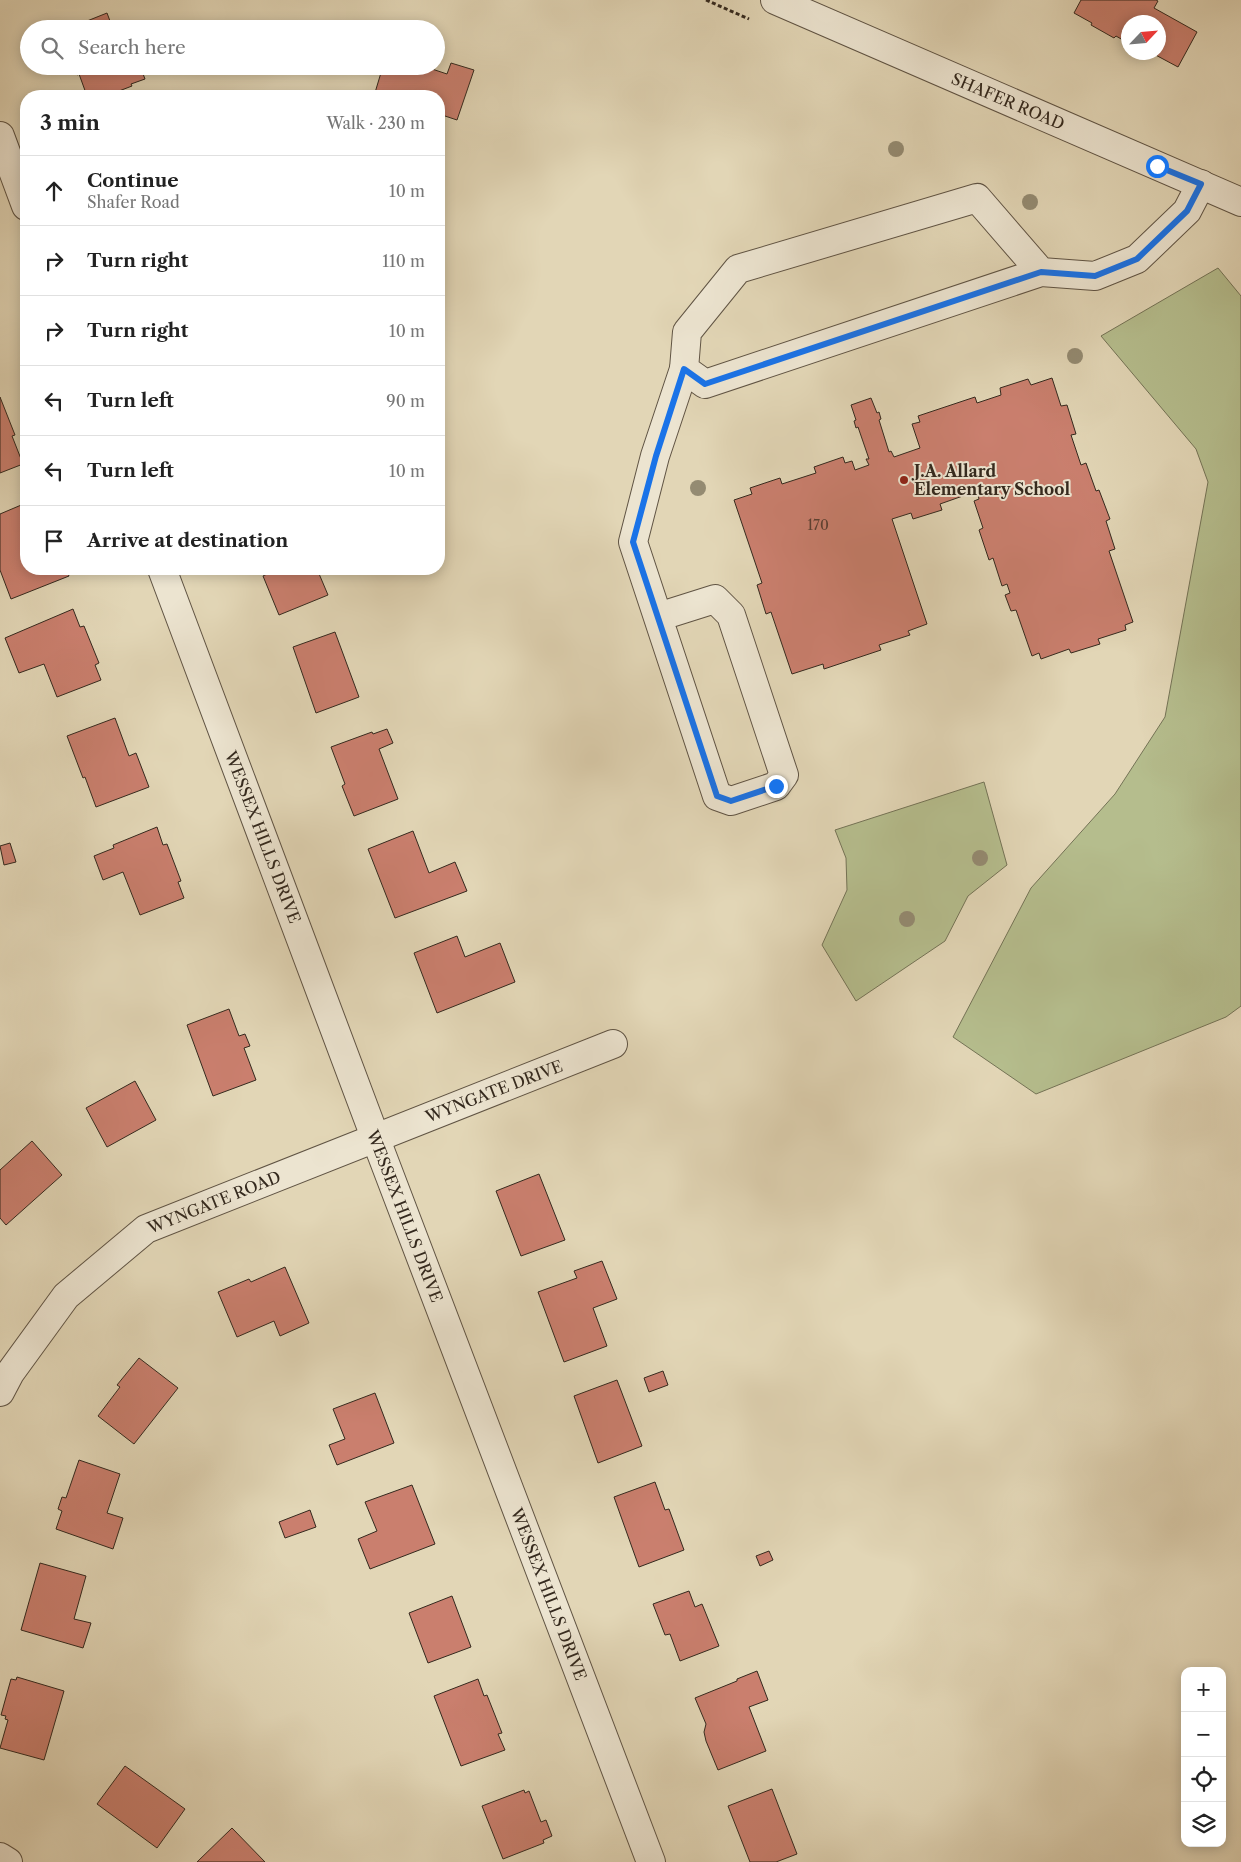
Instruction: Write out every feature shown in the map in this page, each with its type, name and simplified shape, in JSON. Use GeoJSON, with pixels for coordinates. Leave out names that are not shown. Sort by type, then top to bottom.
{"type":"FeatureCollection","features":[{"type":"Feature","properties":{"kind":"street","name":"SHAFER ROAD"},"geometry":{"type":"LineString","coordinates":[[775,0],[1241,202]]}},
{"type":"Feature","properties":{"kind":"street"},"geometry":{"type":"LineString","coordinates":[[0,136],[20,190]]}},
{"type":"Feature","properties":{"kind":"street"},"geometry":{"type":"LineString","coordinates":[[684,369],[705,384],[1041,272],[1095,276],[1137,259],[1187,211],[1201,184]]}},
{"type":"Feature","properties":{"kind":"street"},"geometry":{"type":"LineString","coordinates":[[658,617],[715,599],[731,615],[784,775],[776,786],[731,801],[717,796],[633,542],[656,456],[684,369],[687,332],[738,269],[977,198],[1041,272]]}},
{"type":"Feature","properties":{"kind":"street","name":"WESSEX HILLS DRIVE"},"geometry":{"type":"LineString","coordinates":[[164,575],[375,1137],[651,1862]]}},
{"type":"Feature","properties":{"kind":"street","name":"WYNGATE DRIVE"},"geometry":{"type":"LineString","coordinates":[[375,1137],[613,1044]]}},
{"type":"Feature","properties":{"kind":"street","name":"WYNGATE ROAD"},"geometry":{"type":"LineString","coordinates":[[0,1392],[10,1373],[66,1296],[146,1229],[375,1137]]}},
{"type":"Feature","properties":{"kind":"street"},"geometry":{"type":"LineString","coordinates":[[0,1857],[8,1862]]}},
{"type":"Feature","properties":{"kind":"green space"},"geometry":{"type":"Polygon","coordinates":[[[1218,268],[1241,296],[1241,1006],[1226,1017],[1036,1094],[953,1037],[1031,888],[1115,794],[1165,717],[1208,482],[1196,449],[1101,336],[1218,268]]]}},
{"type":"Feature","properties":{"kind":"green space"},"geometry":{"type":"Polygon","coordinates":[[[984,782],[1007,865],[968,896],[945,941],[856,1001],[822,945],[847,890],[846,858],[835,830],[984,782]]]}},
{"type":"Feature","properties":{"kind":"building"},"geometry":{"type":"Polygon","coordinates":[[[1081,0],[1156,0],[1158,1],[1154,8],[1197,32],[1178,67],[1165,60],[1166,15],[1121,15],[1121,39],[1116,36],[1114,38],[1074,13],[1081,0]]]}},
{"type":"Feature","properties":{"kind":"building"},"geometry":{"type":"Polygon","coordinates":[[[107,13],[110,20],[90,20],[107,13]]]}},
{"type":"Feature","properties":{"kind":"building"},"geometry":{"type":"Polygon","coordinates":[[[451,63],[474,70],[457,120],[445,116],[445,90],[376,90],[380,75],[447,74],[451,63]]]}},
{"type":"Feature","properties":{"kind":"building"},"geometry":{"type":"Polygon","coordinates":[[[79,75],[143,75],[145,79],[122,90],[85,90],[79,75]]]}},
{"type":"Feature","properties":{"kind":"building","name":"J.A. Allard Elementary School"},"geometry":{"type":"Polygon","coordinates":[[[1052,378],[1061,406],[1067,405],[1076,434],[1071,435],[1081,465],[1086,463],[1096,491],[1099,490],[1110,519],[1106,521],[1115,549],[1109,551],[1133,622],[1125,625],[1126,630],[1098,639],[1100,644],[1071,653],[1069,649],[1041,659],[1039,653],[1032,656],[1016,610],[1011,611],[1005,595],[1010,593],[1007,584],[1002,586],[993,558],[989,560],[979,530],[983,528],[974,501],[979,499],[977,491],[940,504],[942,510],[913,519],[911,513],[892,519],[927,624],[908,631],[910,635],[879,645],[881,650],[824,669],[823,664],[792,674],[771,612],[766,614],[757,585],[762,583],[734,500],[752,494],[750,488],[780,478],[782,484],[816,473],[814,467],[843,457],[845,463],[852,461],[855,470],[869,465],[866,459],[869,459],[858,427],[856,428],[854,421],[856,420],[851,405],[871,398],[877,413],[879,412],[881,419],[879,420],[889,452],[891,451],[894,457],[920,448],[912,424],[920,422],[918,416],[975,397],[977,403],[1001,395],[1000,388],[1028,379],[1031,385],[1052,378]]]}},
{"type":"Feature","properties":{"kind":"building"},"geometry":{"type":"Polygon","coordinates":[[[0,397],[15,435],[12,436],[20,456],[20,465],[0,473],[0,397]]]}},
{"type":"Feature","properties":{"kind":"building"},"geometry":{"type":"Polygon","coordinates":[[[20,506],[20,575],[69,576],[11,599],[0,570],[0,514],[20,506]]]}},
{"type":"Feature","properties":{"kind":"building"},"geometry":{"type":"Polygon","coordinates":[[[320,575],[328,595],[279,615],[263,576],[320,575]]]}},
{"type":"Feature","properties":{"kind":"building"},"geometry":{"type":"Polygon","coordinates":[[[73,609],[80,627],[84,626],[99,663],[95,665],[101,680],[57,697],[44,664],[19,673],[5,638],[73,609]]]}},
{"type":"Feature","properties":{"kind":"building"},"geometry":{"type":"Polygon","coordinates":[[[335,632],[359,697],[316,713],[293,647],[335,632]]]}},
{"type":"Feature","properties":{"kind":"building"},"geometry":{"type":"Polygon","coordinates":[[[115,718],[129,756],[136,753],[149,787],[96,807],[67,736],[115,718]]]}},
{"type":"Feature","properties":{"kind":"building"},"geometry":{"type":"Polygon","coordinates":[[[387,729],[393,743],[379,749],[398,799],[354,816],[342,786],[345,784],[331,747],[372,732],[373,734],[387,729]]]}},
{"type":"Feature","properties":{"kind":"building"},"geometry":{"type":"Polygon","coordinates":[[[157,827],[163,845],[167,844],[181,881],[178,882],[184,898],[140,915],[123,872],[103,880],[94,856],[114,848],[113,845],[157,827]]]}},
{"type":"Feature","properties":{"kind":"building"},"geometry":{"type":"Polygon","coordinates":[[[413,831],[429,873],[455,862],[467,891],[395,918],[368,849],[413,831]]]}},
{"type":"Feature","properties":{"kind":"building"},"geometry":{"type":"Polygon","coordinates":[[[10,843],[16,862],[4,865],[0,846],[10,843]]]}},
{"type":"Feature","properties":{"kind":"building"},"geometry":{"type":"Polygon","coordinates":[[[457,936],[465,957],[500,943],[515,982],[437,1013],[414,953],[457,936]]]}},
{"type":"Feature","properties":{"kind":"building"},"geometry":{"type":"Polygon","coordinates":[[[229,1009],[239,1036],[245,1034],[250,1046],[244,1048],[256,1080],[213,1096],[187,1025],[229,1009]]]}},
{"type":"Feature","properties":{"kind":"building"},"geometry":{"type":"Polygon","coordinates":[[[135,1081],[156,1120],[107,1147],[86,1108],[135,1081]]]}},
{"type":"Feature","properties":{"kind":"building"},"geometry":{"type":"Polygon","coordinates":[[[32,1141],[62,1175],[6,1225],[0,1218],[0,1170],[32,1141]]]}},
{"type":"Feature","properties":{"kind":"building"},"geometry":{"type":"Polygon","coordinates":[[[539,1174],[565,1240],[521,1256],[496,1191],[539,1174]]]}},
{"type":"Feature","properties":{"kind":"building"},"geometry":{"type":"Polygon","coordinates":[[[602,1261],[617,1299],[593,1308],[607,1346],[564,1362],[538,1292],[577,1278],[574,1271],[602,1261]]]}},
{"type":"Feature","properties":{"kind":"building"},"geometry":{"type":"Polygon","coordinates":[[[285,1267],[309,1323],[280,1336],[274,1321],[237,1337],[218,1292],[249,1279],[251,1282],[285,1267]]]}},
{"type":"Feature","properties":{"kind":"building"},"geometry":{"type":"Polygon","coordinates":[[[139,1358],[178,1388],[134,1444],[98,1416],[120,1387],[117,1385],[139,1358]]]}},
{"type":"Feature","properties":{"kind":"building"},"geometry":{"type":"Polygon","coordinates":[[[663,1371],[668,1385],[649,1392],[644,1378],[663,1371]]]}},
{"type":"Feature","properties":{"kind":"building"},"geometry":{"type":"Polygon","coordinates":[[[617,1380],[642,1446],[598,1463],[574,1396],[617,1380]]]}},
{"type":"Feature","properties":{"kind":"building"},"geometry":{"type":"Polygon","coordinates":[[[375,1393],[394,1443],[337,1465],[329,1445],[345,1439],[333,1409],[375,1393]]]}},
{"type":"Feature","properties":{"kind":"building"},"geometry":{"type":"Polygon","coordinates":[[[79,1460],[120,1474],[107,1513],[123,1518],[113,1549],[56,1529],[62,1511],[58,1509],[62,1497],[66,1498],[79,1460]]]}},
{"type":"Feature","properties":{"kind":"building"},"geometry":{"type":"Polygon","coordinates":[[[655,1482],[665,1510],[669,1509],[684,1550],[639,1567],[614,1497],[655,1482]]]}},
{"type":"Feature","properties":{"kind":"building"},"geometry":{"type":"Polygon","coordinates":[[[412,1485],[435,1544],[370,1569],[358,1539],[377,1531],[365,1502],[412,1485]]]}},
{"type":"Feature","properties":{"kind":"building"},"geometry":{"type":"Polygon","coordinates":[[[310,1510],[316,1527],[285,1538],[279,1522],[310,1510]]]}},
{"type":"Feature","properties":{"kind":"building"},"geometry":{"type":"Polygon","coordinates":[[[769,1551],[773,1560],[760,1566],[756,1556],[769,1551]]]}},
{"type":"Feature","properties":{"kind":"building"},"geometry":{"type":"Polygon","coordinates":[[[40,1563],[86,1576],[74,1619],[91,1623],[83,1648],[21,1630],[40,1563]]]}},
{"type":"Feature","properties":{"kind":"building"},"geometry":{"type":"Polygon","coordinates":[[[689,1591],[695,1607],[702,1604],[719,1646],[680,1661],[670,1634],[665,1635],[653,1604],[689,1591]]]}},
{"type":"Feature","properties":{"kind":"building"},"geometry":{"type":"Polygon","coordinates":[[[452,1596],[471,1647],[428,1663],[409,1613],[452,1596]]]}},
{"type":"Feature","properties":{"kind":"building"},"geometry":{"type":"Polygon","coordinates":[[[757,1671],[768,1700],[749,1707],[766,1751],[718,1770],[706,1741],[704,1732],[706,1724],[695,1698],[757,1671]]]}},
{"type":"Feature","properties":{"kind":"building"},"geometry":{"type":"Polygon","coordinates":[[[17,1677],[64,1691],[44,1760],[0,1748],[8,1720],[5,1719],[6,1716],[1,1715],[11,1679],[16,1680],[17,1677]]]}},
{"type":"Feature","properties":{"kind":"building"},"geometry":{"type":"Polygon","coordinates":[[[478,1679],[484,1696],[487,1695],[502,1733],[498,1734],[505,1750],[461,1766],[434,1696],[478,1679]]]}},
{"type":"Feature","properties":{"kind":"building"},"geometry":{"type":"Polygon","coordinates":[[[125,1766],[185,1809],[157,1848],[97,1804],[125,1766]]]}},
{"type":"Feature","properties":{"kind":"building"},"geometry":{"type":"Polygon","coordinates":[[[772,1789],[797,1854],[776,1862],[750,1862],[728,1806],[772,1789]]]}},
{"type":"Feature","properties":{"kind":"building"},"geometry":{"type":"Polygon","coordinates":[[[524,1790],[525,1793],[529,1791],[541,1822],[546,1820],[552,1836],[543,1840],[544,1843],[503,1859],[482,1806],[524,1790]]]}},
{"type":"Feature","properties":{"kind":"building"},"geometry":{"type":"Polygon","coordinates":[[[232,1828],[265,1862],[197,1862],[232,1828]]]}},
{"type":"Feature","properties":{"kind":"place","name":"J.A. Allard Elementary School"},"geometry":{"type":"Point","coordinates":[904,480]}},
{"type":"Feature","properties":{"kind":"route"},"geometry":{"type":"LineString","coordinates":[[776,786],[731,801],[717,796],[633,542],[656,456],[684,369],[705,384],[1041,272],[1095,276],[1137,259],[1187,211],[1201,184],[1157,166]]}}]}
